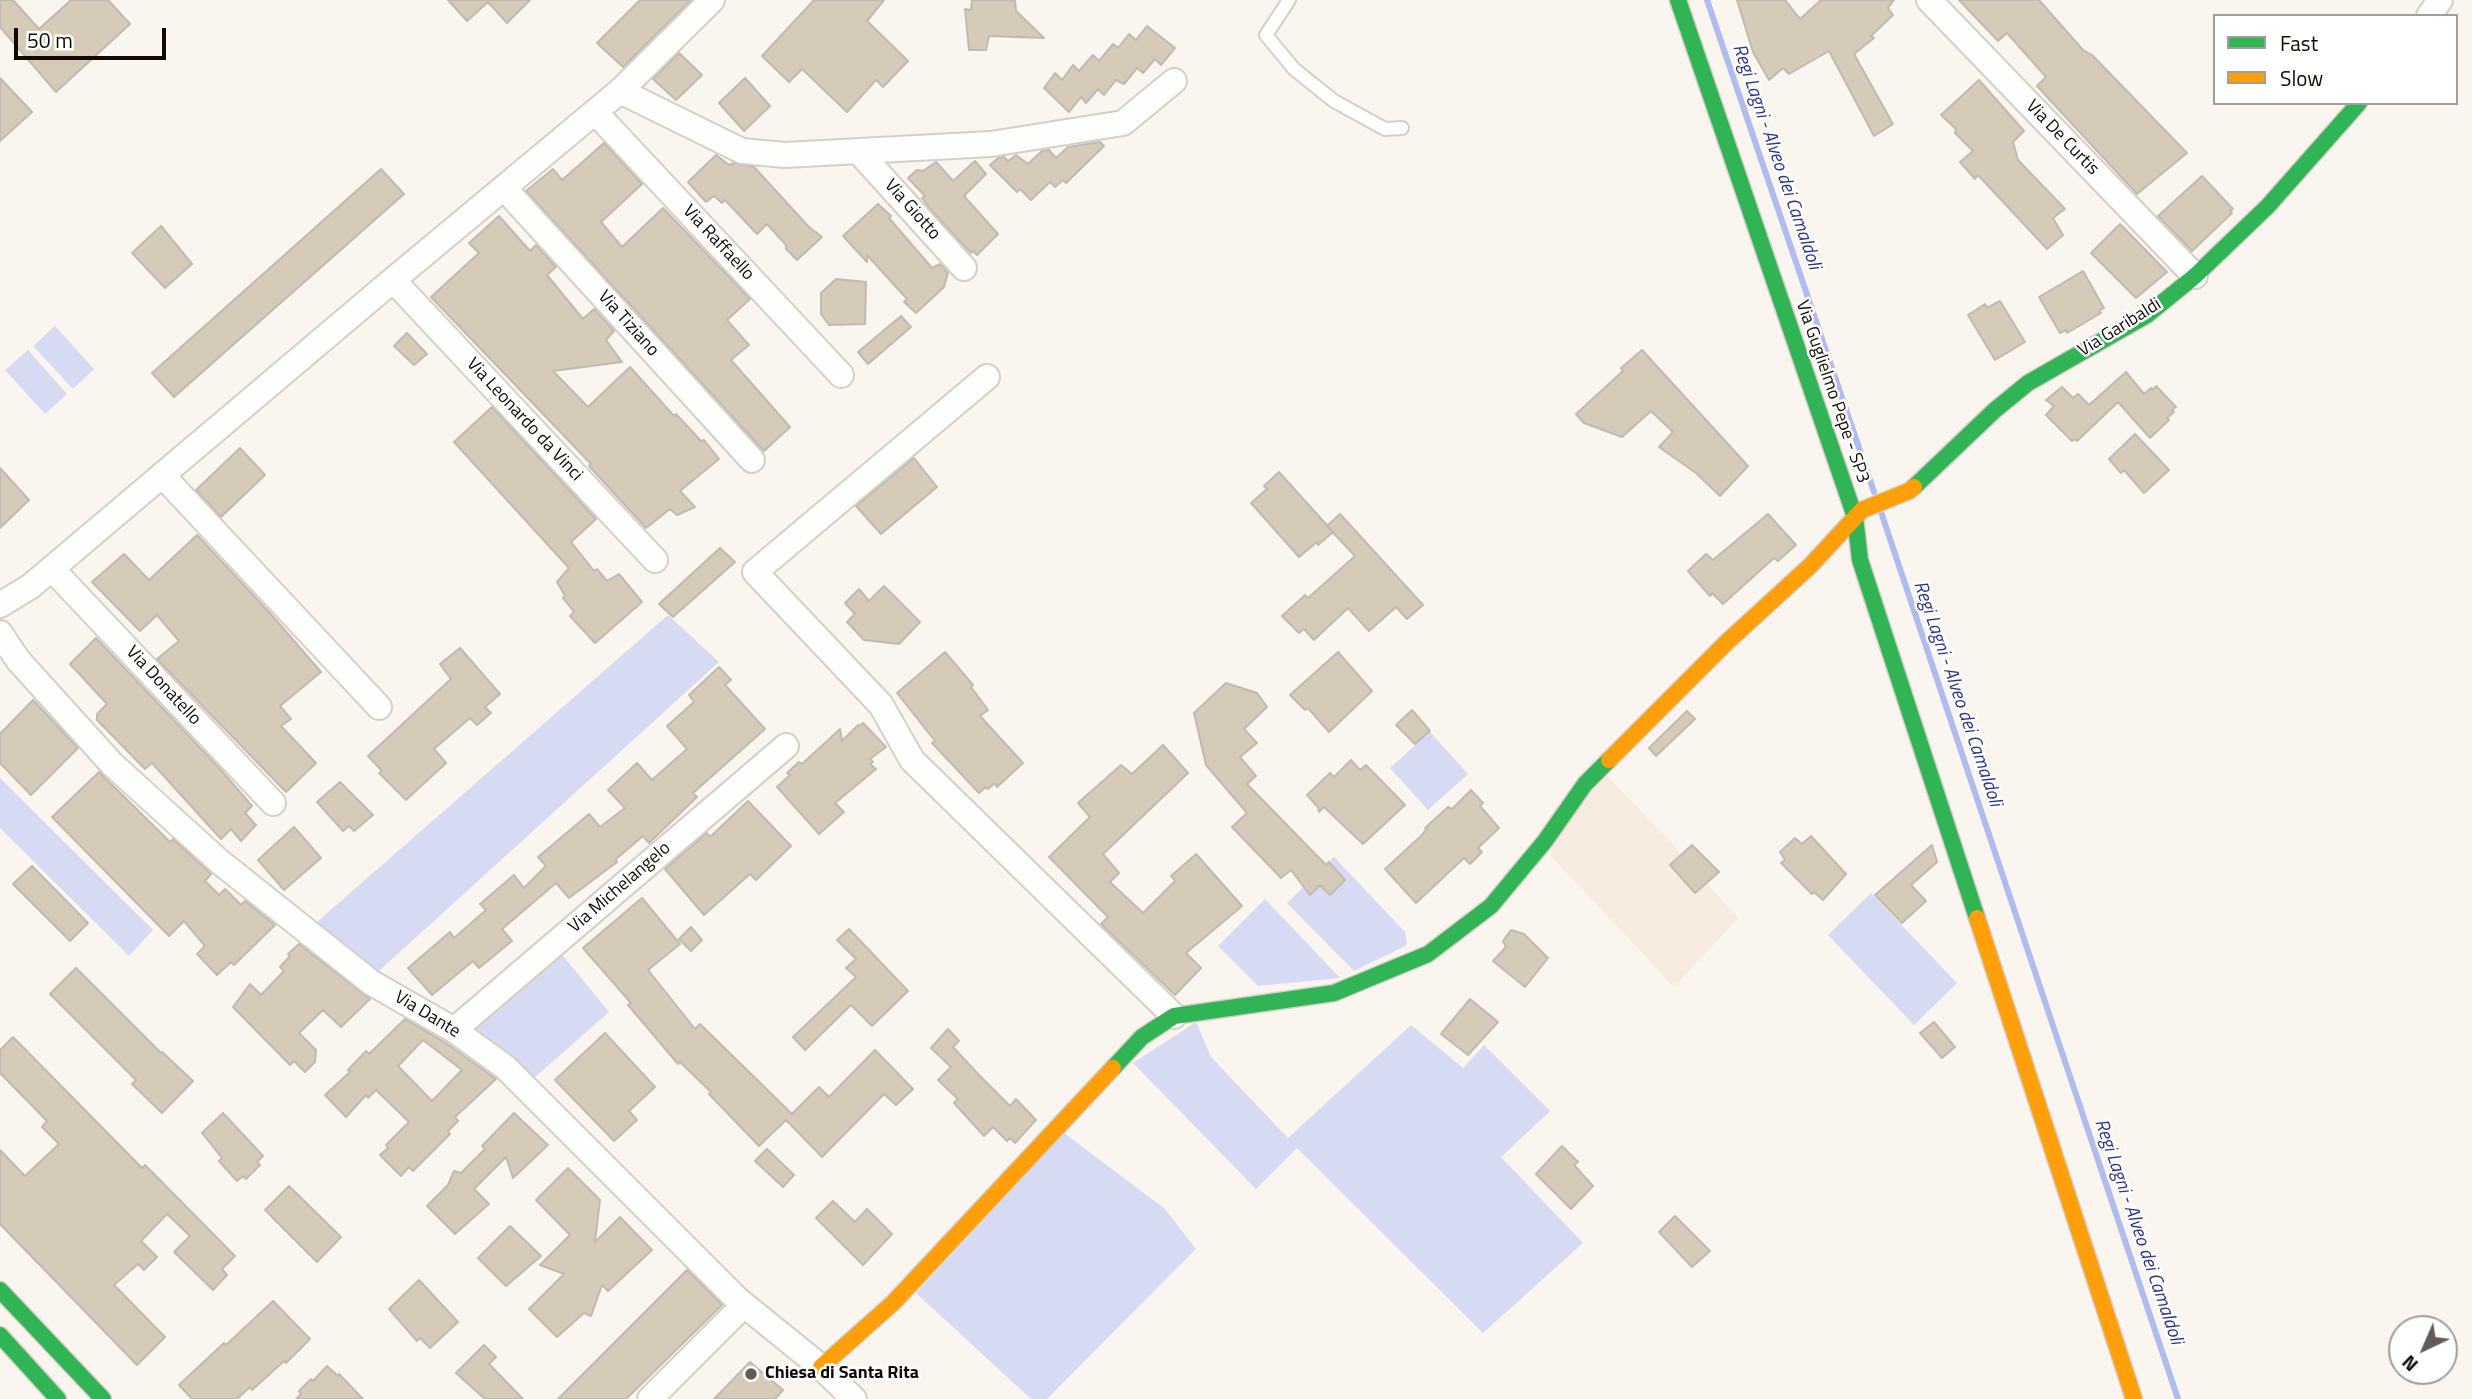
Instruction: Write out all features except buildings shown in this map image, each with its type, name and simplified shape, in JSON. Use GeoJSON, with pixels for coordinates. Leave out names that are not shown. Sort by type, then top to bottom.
{"type":"FeatureCollection","features":[{"type":"Feature","properties":{"kind":"street"},"geometry":{"type":"LineString","coordinates":[[0,605],[52,569],[621,91],[712,0]]}},
{"type":"Feature","properties":{"kind":"street","name":"Via Guglielmo Pepe - SP3"},"geometry":{"type":"LineString","coordinates":[[1678,0],[1858,514],[1860,560],[2134,1399]]}},
{"type":"Feature","properties":{"kind":"street","name":"Via De Curtis"},"geometry":{"type":"LineString","coordinates":[[1929,0],[2195,276]]}},
{"type":"Feature","properties":{"kind":"street"},"geometry":{"type":"LineString","coordinates":[[621,91],[742,151],[785,155],[991,144],[1123,123],[1174,81]]}},
{"type":"Feature","properties":{"kind":"street","name":"Via Garibaldi"},"geometry":{"type":"LineString","coordinates":[[1858,514],[1909,491],[1995,410],[2028,383],[2147,315],[2195,276],[2269,206],[2357,105]]}},
{"type":"Feature","properties":{"kind":"street","name":"Via Raffaello"},"geometry":{"type":"LineString","coordinates":[[594,112],[841,375]]}},
{"type":"Feature","properties":{"kind":"street","name":"Via Giotto"},"geometry":{"type":"LineString","coordinates":[[859,152],[964,268]]}},
{"type":"Feature","properties":{"kind":"street","name":"Via Tiziano"},"geometry":{"type":"LineString","coordinates":[[504,188],[751,460]]}},
{"type":"Feature","properties":{"kind":"street","name":"Via Leonardo da Vinci"},"geometry":{"type":"LineString","coordinates":[[393,280],[655,560]]}},
{"type":"Feature","properties":{"kind":"street"},"geometry":{"type":"LineString","coordinates":[[987,377],[755,572],[881,705],[912,760],[1174,1016]]}},
{"type":"Feature","properties":{"kind":"street"},"geometry":{"type":"LineString","coordinates":[[162,475],[379,707]]}},
{"type":"Feature","properties":{"kind":"street"},"geometry":{"type":"LineString","coordinates":[[821,1367],[893,1303],[1142,1037],[1174,1016],[1334,993],[1428,954],[1491,905],[1545,841],[1586,784],[1727,642],[1810,566],[1858,514]]}},
{"type":"Feature","properties":{"kind":"street","name":"Via Donatello"},"geometry":{"type":"LineString","coordinates":[[52,569],[273,803]]}},
{"type":"Feature","properties":{"kind":"street","name":"Via Dante"},"geometry":{"type":"LineString","coordinates":[[0,633],[18,660],[112,764],[220,863],[372,983],[454,1030],[505,1068],[744,1305],[821,1367],[854,1399]]}},
{"type":"Feature","properties":{"kind":"street","name":"Via Michelangelo"},"geometry":{"type":"LineString","coordinates":[[454,1030],[786,746]]}},
{"type":"Feature","properties":{"kind":"street"},"geometry":{"type":"LineString","coordinates":[[0,1290],[103,1399]]}},
{"type":"Feature","properties":{"kind":"street"},"geometry":{"type":"LineString","coordinates":[[650,1399],[744,1305]]}},
{"type":"Feature","properties":{"kind":"street"},"geometry":{"type":"LineString","coordinates":[[0,1335],[58,1399]]}},
{"type":"Feature","properties":{"kind":"lane"},"geometry":{"type":"LineString","coordinates":[[1289,0],[1266,35],[1294,69],[1334,101],[1385,129],[1402,128]]}},
{"type":"Feature","properties":{"kind":"shaded area"},"geometry":{"type":"Polygon","coordinates":[[[55,326],[94,369],[73,389],[33,346],[55,326]]]}},
{"type":"Feature","properties":{"kind":"shaded area"},"geometry":{"type":"Polygon","coordinates":[[[28,350],[67,394],[45,414],[5,370],[28,350]]]}},
{"type":"Feature","properties":{"kind":"shaded area"},"geometry":{"type":"Polygon","coordinates":[[[668,615],[719,662],[379,971],[317,922],[668,615]]]}},
{"type":"Feature","properties":{"kind":"shaded area"},"geometry":{"type":"Polygon","coordinates":[[[1430,732],[1468,774],[1428,810],[1390,768],[1430,732]]]}},
{"type":"Feature","properties":{"kind":"shaded area"},"geometry":{"type":"Polygon","coordinates":[[[1592,760],[1669,840],[1738,918],[1674,987],[1550,855],[1592,760]]]}},
{"type":"Feature","properties":{"kind":"shaded area"},"geometry":{"type":"Polygon","coordinates":[[[0,778],[153,930],[129,956],[0,828],[0,778]]]}},
{"type":"Feature","properties":{"kind":"shaded area"},"geometry":{"type":"Polygon","coordinates":[[[1334,857],[1405,932],[1407,945],[1354,971],[1287,903],[1334,857]]]}},
{"type":"Feature","properties":{"kind":"shaded area"},"geometry":{"type":"Polygon","coordinates":[[[1871,893],[1957,983],[1914,1025],[1828,935],[1871,893]]]}},
{"type":"Feature","properties":{"kind":"shaded area"},"geometry":{"type":"Polygon","coordinates":[[[1265,899],[1340,978],[1258,986],[1218,946],[1265,899]]]}},
{"type":"Feature","properties":{"kind":"shaded area"},"geometry":{"type":"Polygon","coordinates":[[[560,952],[609,1012],[533,1079],[470,1030],[560,952]]]}},
{"type":"Feature","properties":{"kind":"shaded area"},"geometry":{"type":"Polygon","coordinates":[[[1196,1022],[1211,1057],[1288,1138],[1411,1025],[1463,1068],[1484,1045],[1550,1111],[1501,1157],[1583,1243],[1483,1333],[1297,1148],[1256,1189],[1133,1063],[1196,1022]]]}},
{"type":"Feature","properties":{"kind":"shaded area"},"geometry":{"type":"Polygon","coordinates":[[[1064,1133],[1165,1209],[1196,1249],[1047,1399],[1031,1399],[916,1293],[1064,1133]]]}},
{"type":"Feature","properties":{"kind":"waterway","name":"Regi Lagni - Alveo dei Camaldoli"},"geometry":{"type":"LineString","coordinates":[[1707,0],[1874,492]]}},
{"type":"Feature","properties":{"kind":"waterway","name":"Regi Lagni - Alveo dei Camaldoli"},"geometry":{"type":"LineString","coordinates":[[1881,512],[2178,1399]]}},
{"type":"Feature","properties":{"kind":"traffic: fast"},"geometry":{"type":"LineString","coordinates":[[1678,0],[1855,517],[1860,560],[1977,918]]}},
{"type":"Feature","properties":{"kind":"traffic: fast"},"geometry":{"type":"LineString","coordinates":[[1914,487],[1995,410],[2028,383],[2147,315],[2195,276],[2268,206],[2357,105]]}},
{"type":"Feature","properties":{"kind":"traffic: fast"},"geometry":{"type":"LineString","coordinates":[[1113,1068],[1142,1037],[1174,1016],[1334,993],[1428,954],[1491,906],[1545,841],[1585,784],[1609,760]]}},
{"type":"Feature","properties":{"kind":"traffic: fast"},"geometry":{"type":"LineString","coordinates":[[0,1290],[103,1399]]}},
{"type":"Feature","properties":{"kind":"traffic: fast"},"geometry":{"type":"LineString","coordinates":[[0,1335],[58,1399]]}},
{"type":"Feature","properties":{"kind":"traffic: slow"},"geometry":{"type":"LineString","coordinates":[[1609,760],[1727,642],[1810,566],[1862,510],[1914,487]]}},
{"type":"Feature","properties":{"kind":"traffic: slow"},"geometry":{"type":"LineString","coordinates":[[1977,918],[2134,1399]]}},
{"type":"Feature","properties":{"kind":"traffic: slow"},"geometry":{"type":"LineString","coordinates":[[821,1367],[893,1303],[1113,1068]]}},
{"type":"Feature","properties":{"kind":"place","name":"Chiesa di Santa Rita"},"geometry":{"type":"Point","coordinates":[751,1374]}}]}
